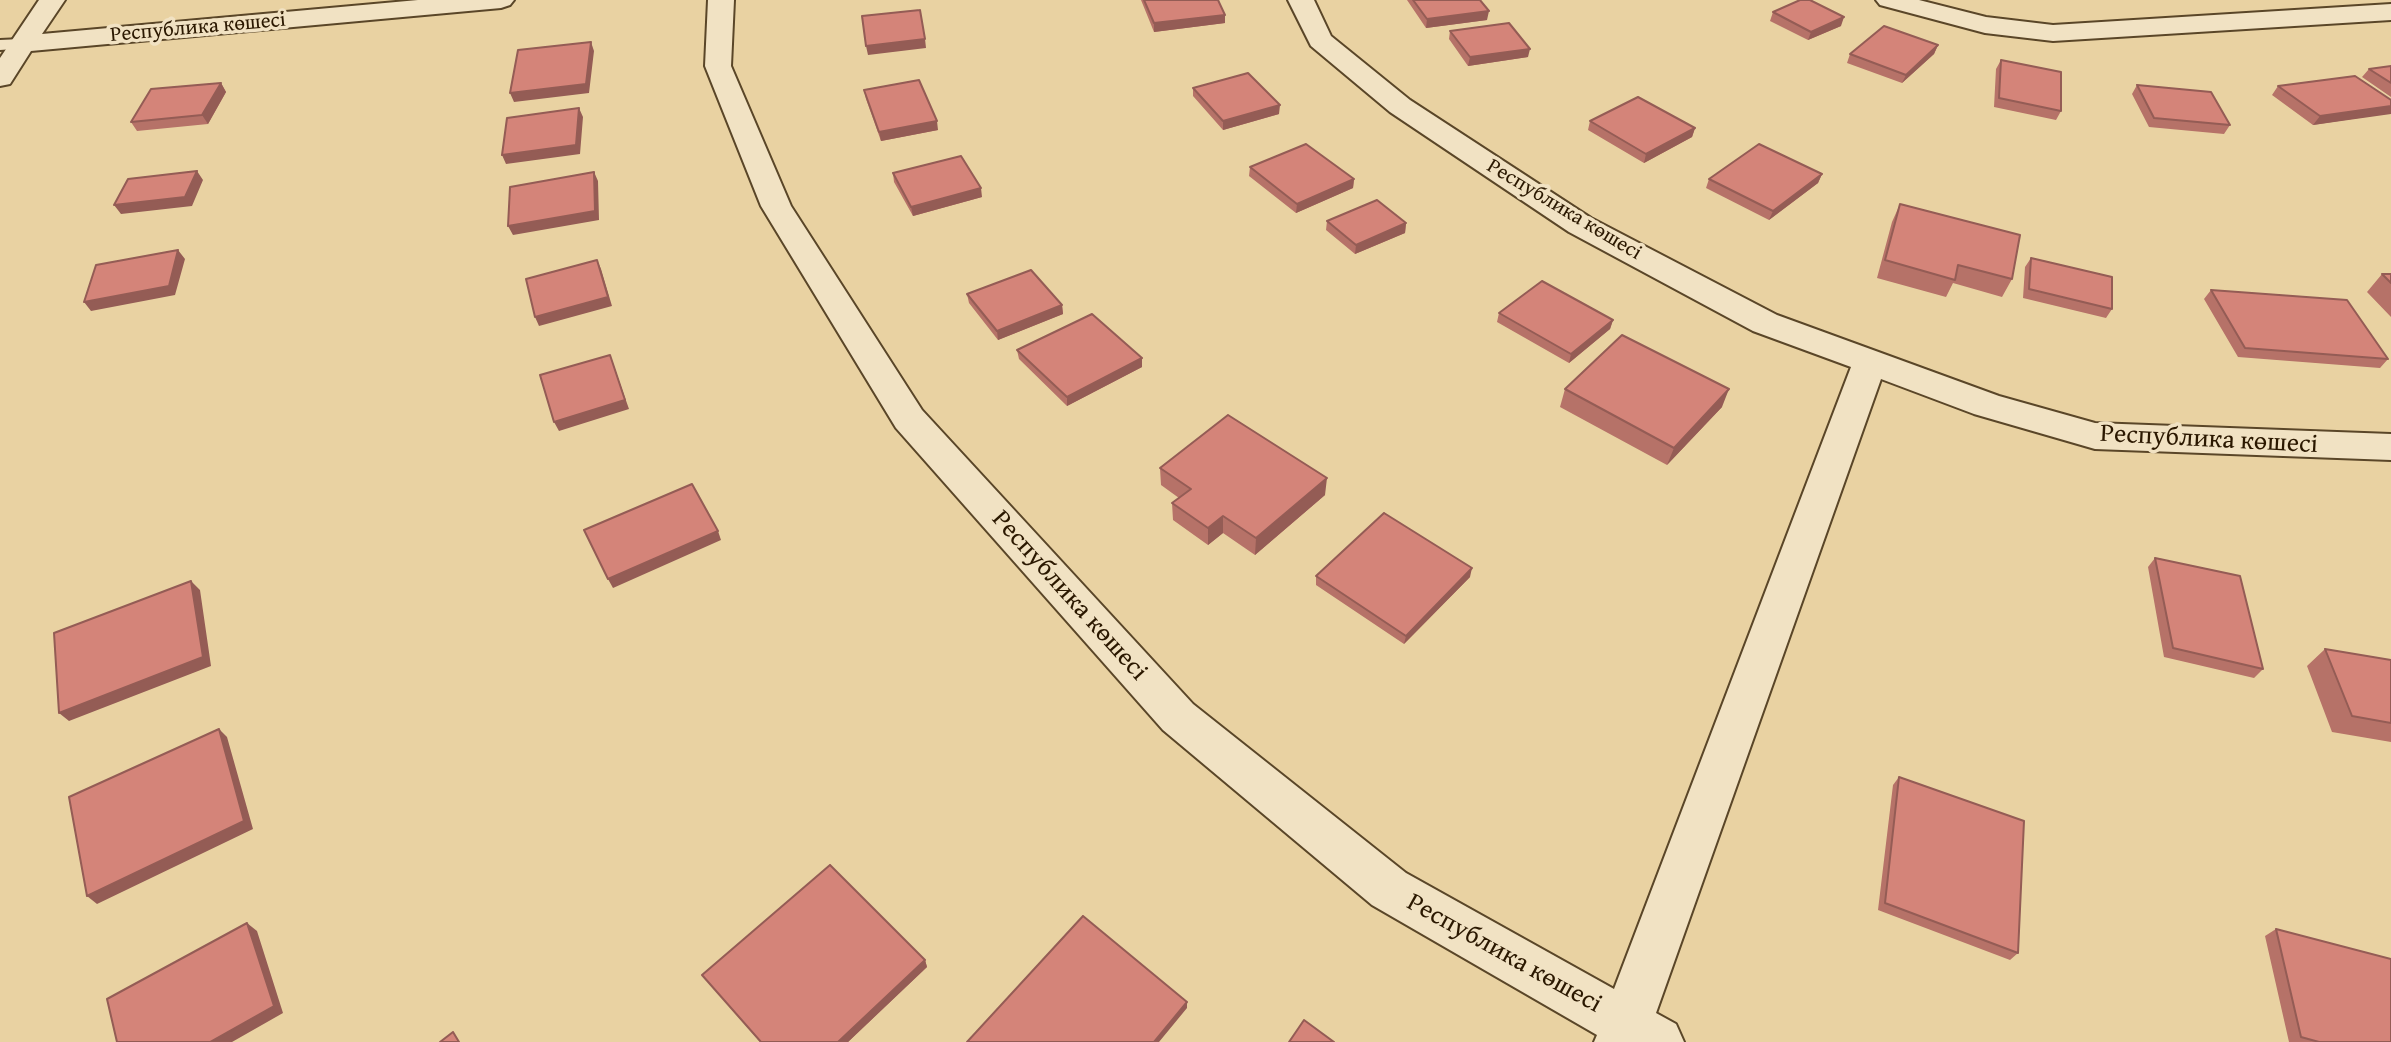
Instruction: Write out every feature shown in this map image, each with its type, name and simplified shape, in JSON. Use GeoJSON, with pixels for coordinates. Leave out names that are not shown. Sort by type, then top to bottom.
{"type":"FeatureCollection","features":[{"type":"Feature","properties":{"kind":"street"},"geometry":{"type":"LineString","coordinates":[[0,78],[11,45],[52,0]]}},
{"type":"Feature","properties":{"kind":"street","name":"Республика көшесі"},"geometry":{"type":"LineString","coordinates":[[11,45],[501,0]]}},
{"type":"Feature","properties":{"kind":"street","name":"Республика көшесі"},"geometry":{"type":"LineString","coordinates":[[721,0],[719,66],[776,206],[909,419],[1178,717],[1389,890],[1635,1036],[1870,362]]}},
{"type":"Feature","properties":{"kind":"street","name":"Республика көшесі"},"geometry":{"type":"LineString","coordinates":[[1301,0],[1320,40],[1400,106],[1580,225],[1765,323],[1987,405],[2095,436],[2391,447]]}},
{"type":"Feature","properties":{"kind":"street"},"geometry":{"type":"LineString","coordinates":[[1889,0],[1984,25],[2053,33],[2391,12]]}},
{"type":"Feature","properties":{"kind":"building"},"geometry":{"type":"Polygon","coordinates":[[[1144,0],[1218,0],[1225,15],[1154,23],[1144,0]]]}},
{"type":"Feature","properties":{"kind":"building"},"geometry":{"type":"Polygon","coordinates":[[[1413,0],[1480,0],[1489,11],[1427,19],[1413,0]]]}},
{"type":"Feature","properties":{"kind":"building"},"geometry":{"type":"Polygon","coordinates":[[[1800,0],[1810,0],[1844,17],[1811,32],[1773,12],[1800,0]]]}},
{"type":"Feature","properties":{"kind":"building"},"geometry":{"type":"Polygon","coordinates":[[[920,10],[925,39],[866,46],[862,16],[920,10]]]}},
{"type":"Feature","properties":{"kind":"building"},"geometry":{"type":"Polygon","coordinates":[[[1509,23],[1530,49],[1470,57],[1450,31],[1509,23]]]}},
{"type":"Feature","properties":{"kind":"building"},"geometry":{"type":"Polygon","coordinates":[[[1884,26],[1938,45],[1906,75],[1850,54],[1884,26]]]}},
{"type":"Feature","properties":{"kind":"building"},"geometry":{"type":"Polygon","coordinates":[[[591,42],[586,84],[510,93],[518,50],[591,42]]]}},
{"type":"Feature","properties":{"kind":"building"},"geometry":{"type":"Polygon","coordinates":[[[2001,60],[2061,72],[2061,111],[1999,98],[2001,60]]]}},
{"type":"Feature","properties":{"kind":"building"},"geometry":{"type":"Polygon","coordinates":[[[2391,66],[2391,83],[2369,69],[2391,66]]]}},
{"type":"Feature","properties":{"kind":"building"},"geometry":{"type":"Polygon","coordinates":[[[1248,73],[1280,105],[1223,121],[1193,88],[1248,73]]]}},
{"type":"Feature","properties":{"kind":"building"},"geometry":{"type":"Polygon","coordinates":[[[2355,76],[2391,100],[2391,106],[2320,116],[2278,86],[2355,76]]]}},
{"type":"Feature","properties":{"kind":"building"},"geometry":{"type":"Polygon","coordinates":[[[919,80],[937,121],[879,132],[864,90],[919,80]]]}},
{"type":"Feature","properties":{"kind":"building"},"geometry":{"type":"Polygon","coordinates":[[[221,83],[202,115],[131,122],[151,89],[221,83]]]}},
{"type":"Feature","properties":{"kind":"building"},"geometry":{"type":"Polygon","coordinates":[[[2137,85],[2211,92],[2230,125],[2154,118],[2137,85]]]}},
{"type":"Feature","properties":{"kind":"building"},"geometry":{"type":"Polygon","coordinates":[[[1638,97],[1695,128],[1646,154],[1590,121],[1638,97]]]}},
{"type":"Feature","properties":{"kind":"building"},"geometry":{"type":"Polygon","coordinates":[[[579,108],[576,145],[502,155],[507,118],[579,108]]]}},
{"type":"Feature","properties":{"kind":"building"},"geometry":{"type":"Polygon","coordinates":[[[1306,144],[1354,179],[1297,204],[1250,167],[1306,144]]]}},
{"type":"Feature","properties":{"kind":"building"},"geometry":{"type":"Polygon","coordinates":[[[1759,144],[1822,174],[1773,211],[1709,179],[1759,144]]]}},
{"type":"Feature","properties":{"kind":"building"},"geometry":{"type":"Polygon","coordinates":[[[961,156],[981,188],[911,207],[893,173],[961,156]]]}},
{"type":"Feature","properties":{"kind":"building"},"geometry":{"type":"Polygon","coordinates":[[[197,171],[185,197],[114,205],[128,179],[197,171]]]}},
{"type":"Feature","properties":{"kind":"building"},"geometry":{"type":"Polygon","coordinates":[[[594,172],[595,211],[508,226],[510,187],[594,172]]]}},
{"type":"Feature","properties":{"kind":"building"},"geometry":{"type":"Polygon","coordinates":[[[1377,200],[1406,223],[1356,245],[1327,221],[1377,200]]]}},
{"type":"Feature","properties":{"kind":"building"},"geometry":{"type":"Polygon","coordinates":[[[1900,204],[2020,235],[2012,279],[1958,265],[1955,280],[1885,260],[1900,204]]]}},
{"type":"Feature","properties":{"kind":"building"},"geometry":{"type":"Polygon","coordinates":[[[178,250],[169,286],[84,302],[96,265],[178,250]]]}},
{"type":"Feature","properties":{"kind":"building"},"geometry":{"type":"Polygon","coordinates":[[[2031,258],[2112,277],[2112,309],[2029,289],[2031,258]]]}},
{"type":"Feature","properties":{"kind":"building"},"geometry":{"type":"Polygon","coordinates":[[[597,260],[608,297],[535,317],[526,279],[597,260]]]}},
{"type":"Feature","properties":{"kind":"building"},"geometry":{"type":"Polygon","coordinates":[[[1031,270],[1062,305],[997,331],[967,294],[1031,270]]]}},
{"type":"Feature","properties":{"kind":"building"},"geometry":{"type":"Polygon","coordinates":[[[2382,274],[2391,274],[2391,283],[2382,274]]]}},
{"type":"Feature","properties":{"kind":"building"},"geometry":{"type":"Polygon","coordinates":[[[1542,281],[1613,320],[1571,354],[1499,313],[1542,281]]]}},
{"type":"Feature","properties":{"kind":"building"},"geometry":{"type":"Polygon","coordinates":[[[2211,290],[2347,300],[2388,359],[2245,348],[2211,290]]]}},
{"type":"Feature","properties":{"kind":"building"},"geometry":{"type":"Polygon","coordinates":[[[1092,314],[1142,358],[1067,397],[1017,350],[1092,314]]]}},
{"type":"Feature","properties":{"kind":"building"},"geometry":{"type":"Polygon","coordinates":[[[1622,335],[1729,389],[1674,448],[1565,389],[1622,335]]]}},
{"type":"Feature","properties":{"kind":"building"},"geometry":{"type":"Polygon","coordinates":[[[610,355],[625,400],[554,422],[540,375],[610,355]]]}},
{"type":"Feature","properties":{"kind":"building"},"geometry":{"type":"Polygon","coordinates":[[[1228,415],[1327,478],[1256,538],[1223,516],[1208,528],[1172,503],[1191,489],[1160,468],[1228,415]]]}},
{"type":"Feature","properties":{"kind":"building"},"geometry":{"type":"Polygon","coordinates":[[[692,484],[718,531],[608,579],[584,530],[692,484]]]}},
{"type":"Feature","properties":{"kind":"building"},"geometry":{"type":"Polygon","coordinates":[[[1384,513],[1472,568],[1406,636],[1316,576],[1384,513]]]}},
{"type":"Feature","properties":{"kind":"building"},"geometry":{"type":"Polygon","coordinates":[[[2155,558],[2240,576],[2263,669],[2173,648],[2155,558]]]}},
{"type":"Feature","properties":{"kind":"building"},"geometry":{"type":"Polygon","coordinates":[[[191,581],[203,657],[59,713],[54,633],[191,581]]]}},
{"type":"Feature","properties":{"kind":"building"},"geometry":{"type":"Polygon","coordinates":[[[2325,649],[2391,660],[2391,723],[2352,716],[2325,649]]]}},
{"type":"Feature","properties":{"kind":"building"},"geometry":{"type":"Polygon","coordinates":[[[219,729],[244,821],[87,896],[69,797],[219,729]]]}},
{"type":"Feature","properties":{"kind":"building"},"geometry":{"type":"Polygon","coordinates":[[[1899,777],[2024,821],[2018,953],[1885,903],[1899,777]]]}},
{"type":"Feature","properties":{"kind":"building"},"geometry":{"type":"Polygon","coordinates":[[[830,865],[925,960],[838,1042],[761,1042],[702,975],[830,865]]]}},
{"type":"Feature","properties":{"kind":"building"},"geometry":{"type":"Polygon","coordinates":[[[1083,916],[1187,1002],[1154,1042],[967,1042],[1083,916]]]}},
{"type":"Feature","properties":{"kind":"building"},"geometry":{"type":"Polygon","coordinates":[[[247,923],[274,1006],[210,1042],[117,1042],[107,999],[247,923]]]}},
{"type":"Feature","properties":{"kind":"building"},"geometry":{"type":"Polygon","coordinates":[[[2276,929],[2391,959],[2391,1042],[2319,1042],[2301,1037],[2276,929]]]}},
{"type":"Feature","properties":{"kind":"building"},"geometry":{"type":"Polygon","coordinates":[[[1304,1020],[1334,1042],[1289,1042],[1304,1020]]]}},
{"type":"Feature","properties":{"kind":"building"},"geometry":{"type":"Polygon","coordinates":[[[453,1032],[459,1042],[440,1042],[453,1032]]]}}]}
